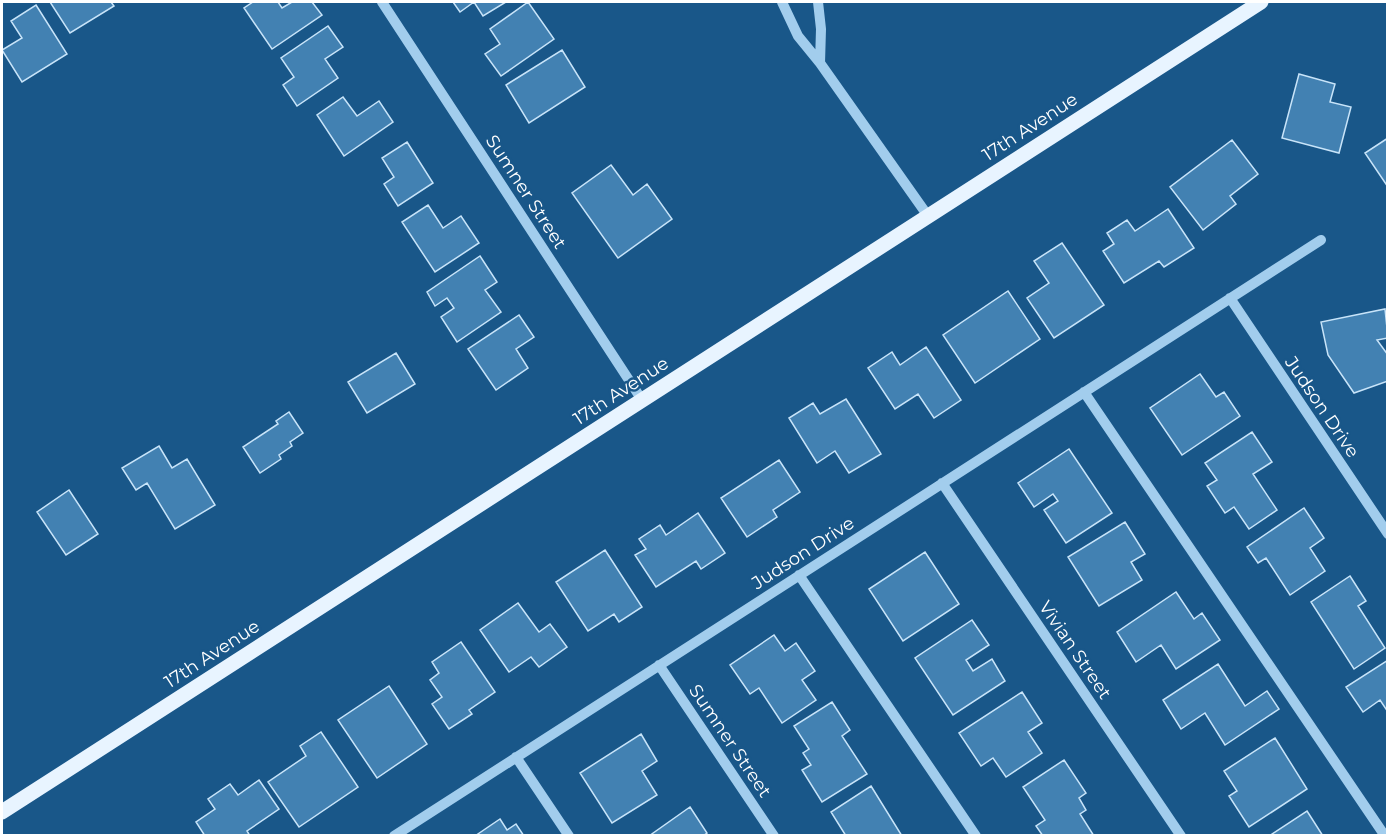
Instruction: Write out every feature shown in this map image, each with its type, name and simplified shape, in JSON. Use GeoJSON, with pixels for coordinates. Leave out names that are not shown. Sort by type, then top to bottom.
{"type":"FeatureCollection","features":[{"type":"Feature","properties":{"kind":"main road","name":"17th Avenue"},"geometry":{"type":"LineString","coordinates":[[2,812],[1261,2]]}},
{"type":"Feature","properties":{"kind":"street","name":"Sumner Street"},"geometry":{"type":"LineString","coordinates":[[382,2],[642,400]]}},
{"type":"Feature","properties":{"kind":"street"},"geometry":{"type":"LineString","coordinates":[[782,2],[798,36],[820,63],[928,216]]}},
{"type":"Feature","properties":{"kind":"street"},"geometry":{"type":"LineString","coordinates":[[818,2],[821,29],[820,63]]}},
{"type":"Feature","properties":{"kind":"street","name":"Judson Drive"},"geometry":{"type":"LineString","coordinates":[[394,836],[1321,240]]}},
{"type":"Feature","properties":{"kind":"street","name":"Judson Drive"},"geometry":{"type":"LineString","coordinates":[[1230,298],[1388,534]]}},
{"type":"Feature","properties":{"kind":"street"},"geometry":{"type":"LineString","coordinates":[[1084,392],[1385,836]]}},
{"type":"Feature","properties":{"kind":"street","name":"Vivian Street"},"geometry":{"type":"LineString","coordinates":[[942,483],[1181,836]]}},
{"type":"Feature","properties":{"kind":"street"},"geometry":{"type":"LineString","coordinates":[[799,575],[976,836]]}},
{"type":"Feature","properties":{"kind":"street","name":"Sumner Street"},"geometry":{"type":"LineString","coordinates":[[659,665],[774,836]]}},
{"type":"Feature","properties":{"kind":"street"},"geometry":{"type":"LineString","coordinates":[[516,757],[569,836]]}},
{"type":"Feature","properties":{"kind":"building"},"geometry":{"type":"Polygon","coordinates":[[[50,2],[111,2],[114,6],[70,33],[50,2]]]}},
{"type":"Feature","properties":{"kind":"building"},"geometry":{"type":"Polygon","coordinates":[[[253,2],[278,2],[282,8],[292,2],[312,2],[322,15],[272,49],[244,8],[253,2]]]}},
{"type":"Feature","properties":{"kind":"building"},"geometry":{"type":"Polygon","coordinates":[[[453,2],[474,2],[460,12],[453,2]]]}},
{"type":"Feature","properties":{"kind":"building"},"geometry":{"type":"Polygon","coordinates":[[[474,2],[506,2],[483,16],[474,2]]]}},
{"type":"Feature","properties":{"kind":"building"},"geometry":{"type":"Polygon","coordinates":[[[528,2],[554,39],[501,76],[485,54],[500,44],[490,29],[528,2]]]}},
{"type":"Feature","properties":{"kind":"building"},"geometry":{"type":"Polygon","coordinates":[[[36,5],[67,54],[22,82],[2,50],[22,38],[11,21],[36,5]]]}},
{"type":"Feature","properties":{"kind":"building"},"geometry":{"type":"Polygon","coordinates":[[[328,26],[343,47],[325,59],[338,78],[297,106],[283,85],[294,77],[281,58],[328,26]]]}},
{"type":"Feature","properties":{"kind":"building"},"geometry":{"type":"Polygon","coordinates":[[[562,50],[585,87],[529,123],[506,85],[562,50]]]}},
{"type":"Feature","properties":{"kind":"building"},"geometry":{"type":"Polygon","coordinates":[[[1299,74],[1335,84],[1330,102],[1351,107],[1339,153],[1282,138],[1299,74]]]}},
{"type":"Feature","properties":{"kind":"building"},"geometry":{"type":"Polygon","coordinates":[[[343,97],[357,116],[379,101],[393,122],[344,156],[317,115],[343,97]]]}},
{"type":"Feature","properties":{"kind":"building"},"geometry":{"type":"Polygon","coordinates":[[[1388,138],[1388,187],[1365,153],[1388,138]]]}},
{"type":"Feature","properties":{"kind":"building"},"geometry":{"type":"Polygon","coordinates":[[[1232,140],[1258,174],[1230,196],[1236,204],[1203,230],[1170,187],[1232,140]]]}},
{"type":"Feature","properties":{"kind":"building"},"geometry":{"type":"Polygon","coordinates":[[[407,142],[433,183],[398,206],[384,184],[394,177],[382,158],[407,142]]]}},
{"type":"Feature","properties":{"kind":"building"},"geometry":{"type":"Polygon","coordinates":[[[611,165],[633,195],[647,184],[672,219],[618,258],[572,193],[611,165]]]}},
{"type":"Feature","properties":{"kind":"building"},"geometry":{"type":"Polygon","coordinates":[[[428,205],[443,228],[461,216],[479,243],[435,272],[402,222],[428,205]]]}},
{"type":"Feature","properties":{"kind":"building"},"geometry":{"type":"Polygon","coordinates":[[[1168,209],[1194,248],[1164,267],[1159,261],[1124,283],[1103,251],[1114,244],[1107,233],[1127,220],[1135,231],[1168,209]]]}},
{"type":"Feature","properties":{"kind":"building"},"geometry":{"type":"Polygon","coordinates":[[[1062,243],[1104,305],[1054,338],[1027,298],[1049,283],[1034,261],[1062,243]]]}},
{"type":"Feature","properties":{"kind":"building"},"geometry":{"type":"Polygon","coordinates":[[[480,256],[497,282],[485,290],[501,312],[457,342],[441,317],[454,308],[447,298],[435,306],[427,292],[480,256]]]}},
{"type":"Feature","properties":{"kind":"building"},"geometry":{"type":"Polygon","coordinates":[[[1008,291],[1040,339],[975,383],[943,335],[1008,291]]]}},
{"type":"Feature","properties":{"kind":"building"},"geometry":{"type":"Polygon","coordinates":[[[1385,309],[1388,338],[1377,340],[1388,355],[1388,381],[1354,393],[1328,355],[1321,322],[1385,309]]]}},
{"type":"Feature","properties":{"kind":"building"},"geometry":{"type":"Polygon","coordinates":[[[519,315],[534,337],[516,349],[528,368],[496,390],[468,349],[519,315]]]}},
{"type":"Feature","properties":{"kind":"building"},"geometry":{"type":"Polygon","coordinates":[[[926,347],[961,400],[934,418],[918,394],[895,409],[868,368],[892,352],[900,365],[926,347]]]}},
{"type":"Feature","properties":{"kind":"building"},"geometry":{"type":"Polygon","coordinates":[[[396,353],[415,384],[367,413],[348,382],[396,353]]]}},
{"type":"Feature","properties":{"kind":"building"},"geometry":{"type":"Polygon","coordinates":[[[1200,374],[1216,397],[1224,392],[1240,416],[1182,455],[1150,408],[1200,374]]]}},
{"type":"Feature","properties":{"kind":"building"},"geometry":{"type":"Polygon","coordinates":[[[846,399],[881,454],[849,473],[835,451],[817,463],[789,418],[813,403],[820,414],[846,399]]]}},
{"type":"Feature","properties":{"kind":"building"},"geometry":{"type":"Polygon","coordinates":[[[289,412],[303,433],[290,442],[292,446],[279,455],[281,459],[260,473],[243,447],[278,424],[276,421],[289,412]]]}},
{"type":"Feature","properties":{"kind":"building"},"geometry":{"type":"Polygon","coordinates":[[[1252,432],[1272,462],[1253,474],[1277,510],[1249,529],[1234,507],[1225,513],[1207,486],[1217,480],[1205,463],[1252,432]]]}},
{"type":"Feature","properties":{"kind":"building"},"geometry":{"type":"Polygon","coordinates":[[[159,446],[172,468],[187,459],[215,505],[175,529],[147,483],[136,490],[122,468],[159,446]]]}},
{"type":"Feature","properties":{"kind":"building"},"geometry":{"type":"Polygon","coordinates":[[[1069,449],[1112,513],[1066,543],[1044,510],[1058,501],[1053,494],[1034,507],[1018,483],[1069,449]]]}},
{"type":"Feature","properties":{"kind":"building"},"geometry":{"type":"Polygon","coordinates":[[[779,460],[800,492],[773,510],[777,517],[747,537],[721,498],[779,460]]]}},
{"type":"Feature","properties":{"kind":"building"},"geometry":{"type":"Polygon","coordinates":[[[69,490],[98,534],[66,555],[37,512],[69,490]]]}},
{"type":"Feature","properties":{"kind":"building"},"geometry":{"type":"Polygon","coordinates":[[[1304,508],[1324,538],[1310,548],[1325,571],[1290,595],[1266,558],[1258,563],[1247,547],[1304,508]]]}},
{"type":"Feature","properties":{"kind":"building"},"geometry":{"type":"Polygon","coordinates":[[[698,513],[725,553],[701,569],[696,561],[656,587],[635,555],[646,549],[639,539],[660,525],[666,535],[698,513]]]}},
{"type":"Feature","properties":{"kind":"building"},"geometry":{"type":"Polygon","coordinates":[[[1125,522],[1145,554],[1131,562],[1142,580],[1099,606],[1068,557],[1125,522]]]}},
{"type":"Feature","properties":{"kind":"building"},"geometry":{"type":"Polygon","coordinates":[[[605,550],[642,607],[619,622],[614,614],[588,631],[556,582],[605,550]]]}},
{"type":"Feature","properties":{"kind":"building"},"geometry":{"type":"Polygon","coordinates":[[[925,552],[959,604],[903,641],[869,589],[925,552]]]}},
{"type":"Feature","properties":{"kind":"building"},"geometry":{"type":"Polygon","coordinates":[[[1350,576],[1366,601],[1358,606],[1385,648],[1354,669],[1311,602],[1350,576]]]}},
{"type":"Feature","properties":{"kind":"building"},"geometry":{"type":"Polygon","coordinates":[[[1176,592],[1194,619],[1202,613],[1220,640],[1176,669],[1161,645],[1136,662],[1117,632],[1176,592]]]}},
{"type":"Feature","properties":{"kind":"building"},"geometry":{"type":"Polygon","coordinates":[[[518,603],[539,632],[550,624],[567,647],[539,667],[531,657],[509,672],[480,630],[518,603]]]}},
{"type":"Feature","properties":{"kind":"building"},"geometry":{"type":"Polygon","coordinates":[[[972,620],[989,645],[966,660],[973,671],[992,659],[1005,681],[953,715],[915,658],[972,620]]]}},
{"type":"Feature","properties":{"kind":"building"},"geometry":{"type":"Polygon","coordinates":[[[774,635],[785,651],[796,643],[815,671],[802,680],[816,700],[782,723],[759,688],[750,694],[730,665],[774,635]]]}},
{"type":"Feature","properties":{"kind":"building"},"geometry":{"type":"Polygon","coordinates":[[[461,642],[495,692],[469,710],[472,714],[449,729],[432,704],[442,697],[430,680],[439,673],[432,662],[461,642]]]}},
{"type":"Feature","properties":{"kind":"building"},"geometry":{"type":"Polygon","coordinates":[[[1388,660],[1388,712],[1380,700],[1363,712],[1346,687],[1388,660]]]}},
{"type":"Feature","properties":{"kind":"building"},"geometry":{"type":"Polygon","coordinates":[[[1218,664],[1245,706],[1267,691],[1279,709],[1225,745],[1205,713],[1181,729],[1163,700],[1218,664]]]}},
{"type":"Feature","properties":{"kind":"building"},"geometry":{"type":"Polygon","coordinates":[[[389,686],[427,744],[377,778],[338,720],[389,686]]]}},
{"type":"Feature","properties":{"kind":"building"},"geometry":{"type":"Polygon","coordinates":[[[1022,692],[1042,723],[1028,732],[1042,753],[1006,777],[993,758],[981,766],[959,733],[1022,692]]]}},
{"type":"Feature","properties":{"kind":"building"},"geometry":{"type":"Polygon","coordinates":[[[832,702],[850,730],[842,736],[867,774],[822,802],[802,770],[811,765],[803,753],[809,749],[794,726],[832,702]]]}},
{"type":"Feature","properties":{"kind":"building"},"geometry":{"type":"Polygon","coordinates":[[[321,732],[358,787],[299,827],[268,782],[306,756],[300,746],[321,732]]]}},
{"type":"Feature","properties":{"kind":"building"},"geometry":{"type":"Polygon","coordinates":[[[641,734],[657,761],[642,771],[657,795],[612,823],[580,773],[641,734]]]}},
{"type":"Feature","properties":{"kind":"building"},"geometry":{"type":"Polygon","coordinates":[[[1275,738],[1307,789],[1249,827],[1229,796],[1237,791],[1224,771],[1275,738]]]}},
{"type":"Feature","properties":{"kind":"building"},"geometry":{"type":"Polygon","coordinates":[[[1064,760],[1086,793],[1079,798],[1086,810],[1080,814],[1094,836],[1043,836],[1036,826],[1045,820],[1023,787],[1064,760]]]}},
{"type":"Feature","properties":{"kind":"building"},"geometry":{"type":"Polygon","coordinates":[[[259,780],[279,809],[247,831],[250,836],[205,836],[196,822],[215,809],[208,799],[230,784],[238,795],[259,780]]]}},
{"type":"Feature","properties":{"kind":"building"},"geometry":{"type":"Polygon","coordinates":[[[871,786],[902,836],[846,836],[831,812],[871,786]]]}},
{"type":"Feature","properties":{"kind":"building"},"geometry":{"type":"Polygon","coordinates":[[[690,807],[707,833],[703,836],[649,836],[690,807]]]}},
{"type":"Feature","properties":{"kind":"building"},"geometry":{"type":"Polygon","coordinates":[[[1307,811],[1323,836],[1269,836],[1307,811]]]}},
{"type":"Feature","properties":{"kind":"building"},"geometry":{"type":"Polygon","coordinates":[[[500,819],[507,830],[516,824],[524,836],[475,836],[500,819]]]}}]}
